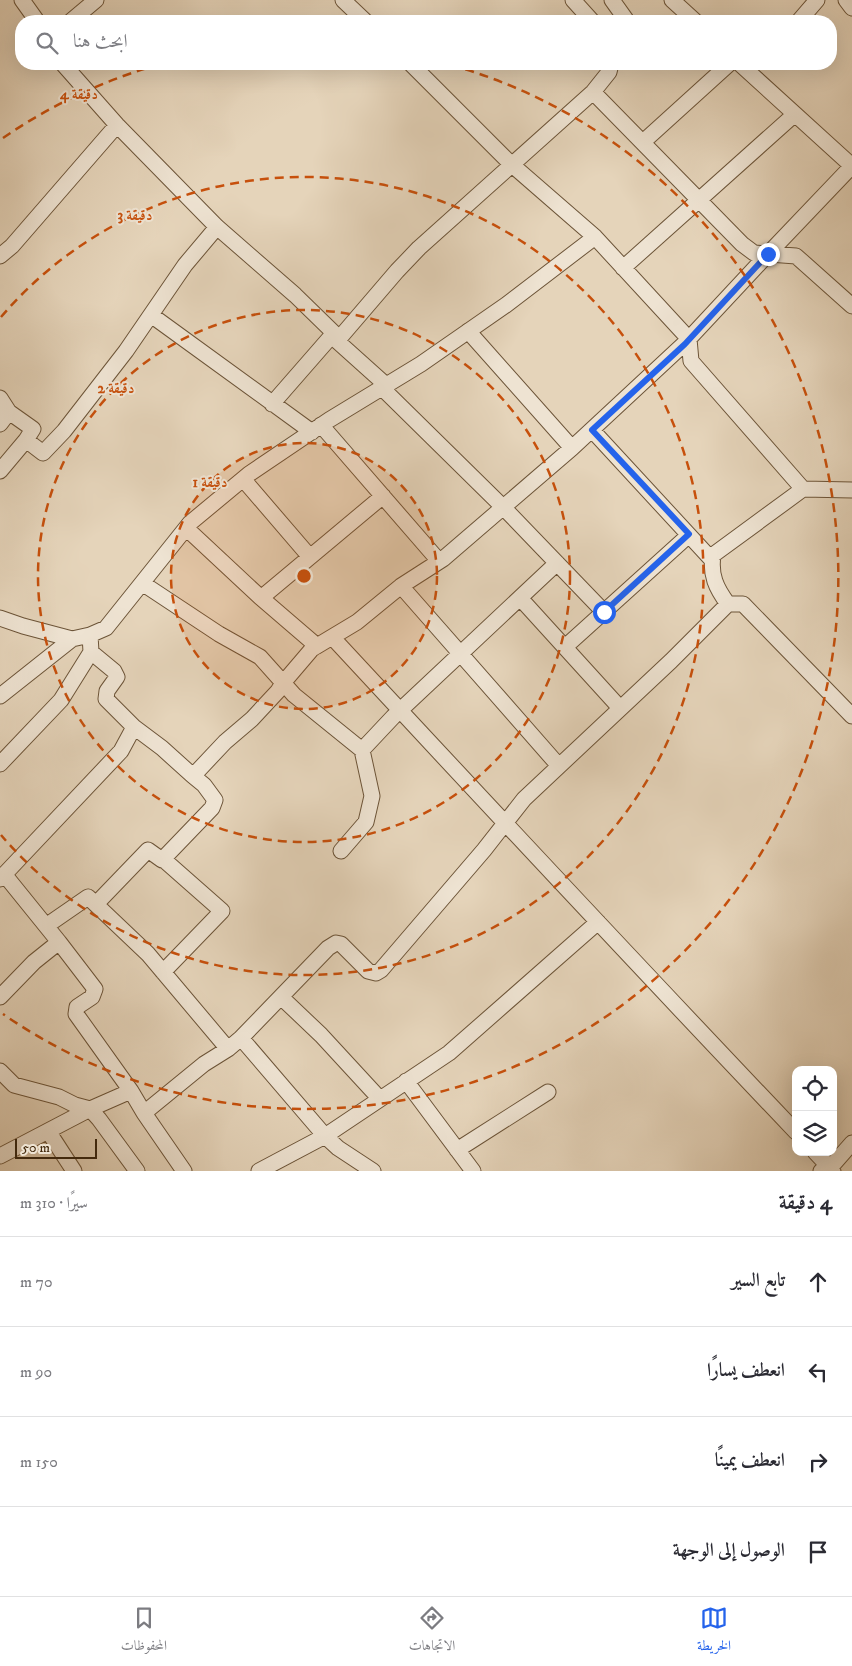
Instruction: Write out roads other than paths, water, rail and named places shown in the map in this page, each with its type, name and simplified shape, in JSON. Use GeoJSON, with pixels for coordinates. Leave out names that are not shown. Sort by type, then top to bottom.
{"type":"FeatureCollection","features":[{"type":"Feature","properties":{"kind":"street"},"geometry":{"type":"LineString","coordinates":[[22,0],[33,15]]}},
{"type":"Feature","properties":{"kind":"street"},"geometry":{"type":"LineString","coordinates":[[77,15],[96,0]]}},
{"type":"Feature","properties":{"kind":"street"},"geometry":{"type":"LineString","coordinates":[[343,0],[359,15]]}},
{"type":"Feature","properties":{"kind":"street"},"geometry":{"type":"LineString","coordinates":[[574,0],[587,15]]}},
{"type":"Feature","properties":{"kind":"street"},"geometry":{"type":"LineString","coordinates":[[612,0],[623,15]]}},
{"type":"Feature","properties":{"kind":"street"},"geometry":{"type":"LineString","coordinates":[[804,15],[817,0]]}},
{"type":"Feature","properties":{"kind":"street"},"geometry":{"type":"LineString","coordinates":[[846,0],[852,8]]}},
{"type":"Feature","properties":{"kind":"street"},"geometry":{"type":"LineString","coordinates":[[68,70],[117,125],[217,227],[295,295],[604,612]]}},
{"type":"Feature","properties":{"kind":"street"},"geometry":{"type":"LineString","coordinates":[[416,70],[512,164],[595,237],[689,339],[692,361],[803,489]]}},
{"type":"Feature","properties":{"kind":"street"},"geometry":{"type":"LineString","coordinates":[[272,404],[419,248],[592,92],[610,70]]}},
{"type":"Feature","properties":{"kind":"street"},"geometry":{"type":"LineString","coordinates":[[643,142],[722,70]]}},
{"type":"Feature","properties":{"kind":"street"},"geometry":{"type":"LineString","coordinates":[[193,776],[278,692],[283,683],[312,649],[357,622],[401,586],[440,561],[592,430],[689,339],[852,166],[795,114],[758,70]]}},
{"type":"Feature","properties":{"kind":"street"},"geometry":{"type":"LineString","coordinates":[[592,92],[742,244],[754,253],[796,256],[852,306]]}},
{"type":"Feature","properties":{"kind":"street"},"geometry":{"type":"LineString","coordinates":[[623,268],[795,114]]}},
{"type":"Feature","properties":{"kind":"street"},"geometry":{"type":"LineString","coordinates":[[0,256],[12,246],[117,125]]}},
{"type":"Feature","properties":{"kind":"street"},"geometry":{"type":"LineString","coordinates":[[26,440],[42,453],[59,436],[126,351],[185,265],[217,227]]}},
{"type":"Feature","properties":{"kind":"street"},"geometry":{"type":"LineString","coordinates":[[0,696],[72,639],[90,635],[106,628],[190,523],[243,479],[317,428],[420,364],[468,331],[595,237]]}},
{"type":"Feature","properties":{"kind":"street"},"geometry":{"type":"LineString","coordinates":[[151,315],[272,404],[317,428],[383,496],[440,561]]}},
{"type":"Feature","properties":{"kind":"street"},"geometry":{"type":"LineString","coordinates":[[468,331],[572,448]]}},
{"type":"Feature","properties":{"kind":"street"},"geometry":{"type":"LineString","coordinates":[[0,398],[4,418],[33,430],[0,471]]}},
{"type":"Feature","properties":{"kind":"street"},"geometry":{"type":"LineString","coordinates":[[592,430],[712,560]]}},
{"type":"Feature","properties":{"kind":"street"},"geometry":{"type":"LineString","coordinates":[[243,479],[310,557]]}},
{"type":"Feature","properties":{"kind":"street"},"geometry":{"type":"LineString","coordinates":[[728,604],[716,588],[712,572],[713,555],[803,489],[851,488]]}},
{"type":"Feature","properties":{"kind":"street"},"geometry":{"type":"LineString","coordinates":[[261,598],[383,496]]}},
{"type":"Feature","properties":{"kind":"street"},"geometry":{"type":"LineString","coordinates":[[186,528],[261,598],[317,646]]}},
{"type":"Feature","properties":{"kind":"street"},"geometry":{"type":"LineString","coordinates":[[565,647],[689,534]]}},
{"type":"Feature","properties":{"kind":"street"},"geometry":{"type":"LineString","coordinates":[[362,750],[400,710],[557,563]]}},
{"type":"Feature","properties":{"kind":"street"},"geometry":{"type":"LineString","coordinates":[[142,583],[219,634],[260,657],[294,695],[362,750],[372,796],[366,822],[341,851]]}},
{"type":"Feature","properties":{"kind":"street"},"geometry":{"type":"LineString","coordinates":[[401,586],[559,766]]}},
{"type":"Feature","properties":{"kind":"street"},"geometry":{"type":"LineString","coordinates":[[520,598],[620,708]]}},
{"type":"Feature","properties":{"kind":"street"},"geometry":{"type":"LineString","coordinates":[[144,1113],[204,1064],[228,1049],[328,948],[336,943],[341,944],[368,971],[376,973],[381,970],[484,850],[524,799],[671,661],[728,604],[743,604],[852,716]]}},
{"type":"Feature","properties":{"kind":"street"},"geometry":{"type":"LineString","coordinates":[[0,618],[72,639]]}},
{"type":"Feature","properties":{"kind":"street"},"geometry":{"type":"LineString","coordinates":[[0,764],[61,700],[91,652],[90,635]]}},
{"type":"Feature","properties":{"kind":"street"},"geometry":{"type":"LineString","coordinates":[[332,637],[475,790],[504,824],[560,880],[792,1128]]}},
{"type":"Feature","properties":{"kind":"street"},"geometry":{"type":"LineString","coordinates":[[91,652],[114,671],[117,677],[107,691],[106,699],[134,727],[162,748],[204,785],[215,800],[212,808],[162,859]]}},
{"type":"Feature","properties":{"kind":"street"},"geometry":{"type":"LineString","coordinates":[[134,727],[121,751],[2,877],[46,926],[95,989],[92,997],[77,1008],[76,1014],[131,1091],[184,1171]]}},
{"type":"Feature","properties":{"kind":"street"},"geometry":{"type":"LineString","coordinates":[[96,904],[148,850],[162,859],[222,911],[163,972]]}},
{"type":"Feature","properties":{"kind":"street"},"geometry":{"type":"LineString","coordinates":[[46,926],[88,897],[148,954],[228,1049]]}},
{"type":"Feature","properties":{"kind":"street"},"geometry":{"type":"LineString","coordinates":[[264,1170],[325,1136],[449,1053],[598,922]]}},
{"type":"Feature","properties":{"kind":"street"},"geometry":{"type":"LineString","coordinates":[[0,996],[34,962],[59,942]]}},
{"type":"Feature","properties":{"kind":"street"},"geometry":{"type":"LineString","coordinates":[[280,997],[321,1035],[380,1099]]}},
{"type":"Feature","properties":{"kind":"street"},"geometry":{"type":"LineString","coordinates":[[240,1038],[325,1136],[338,1148],[373,1171]]}},
{"type":"Feature","properties":{"kind":"street"},"geometry":{"type":"LineString","coordinates":[[0,1071],[14,1085],[59,1097],[75,1105],[90,1109],[137,1171]]}},
{"type":"Feature","properties":{"kind":"street"},"geometry":{"type":"LineString","coordinates":[[406,1081],[473,1171]]}},
{"type":"Feature","properties":{"kind":"street"},"geometry":{"type":"LineString","coordinates":[[0,1156],[90,1109],[131,1091]]}},
{"type":"Feature","properties":{"kind":"street"},"geometry":{"type":"LineString","coordinates":[[457,1150],[548,1092]]}},
{"type":"Feature","properties":{"kind":"street"},"geometry":{"type":"LineString","coordinates":[[48,1131],[74,1171]]}},
{"type":"Feature","properties":{"kind":"street"},"geometry":{"type":"LineString","coordinates":[[818,1156],[828,1170],[852,1143]]}}]}
